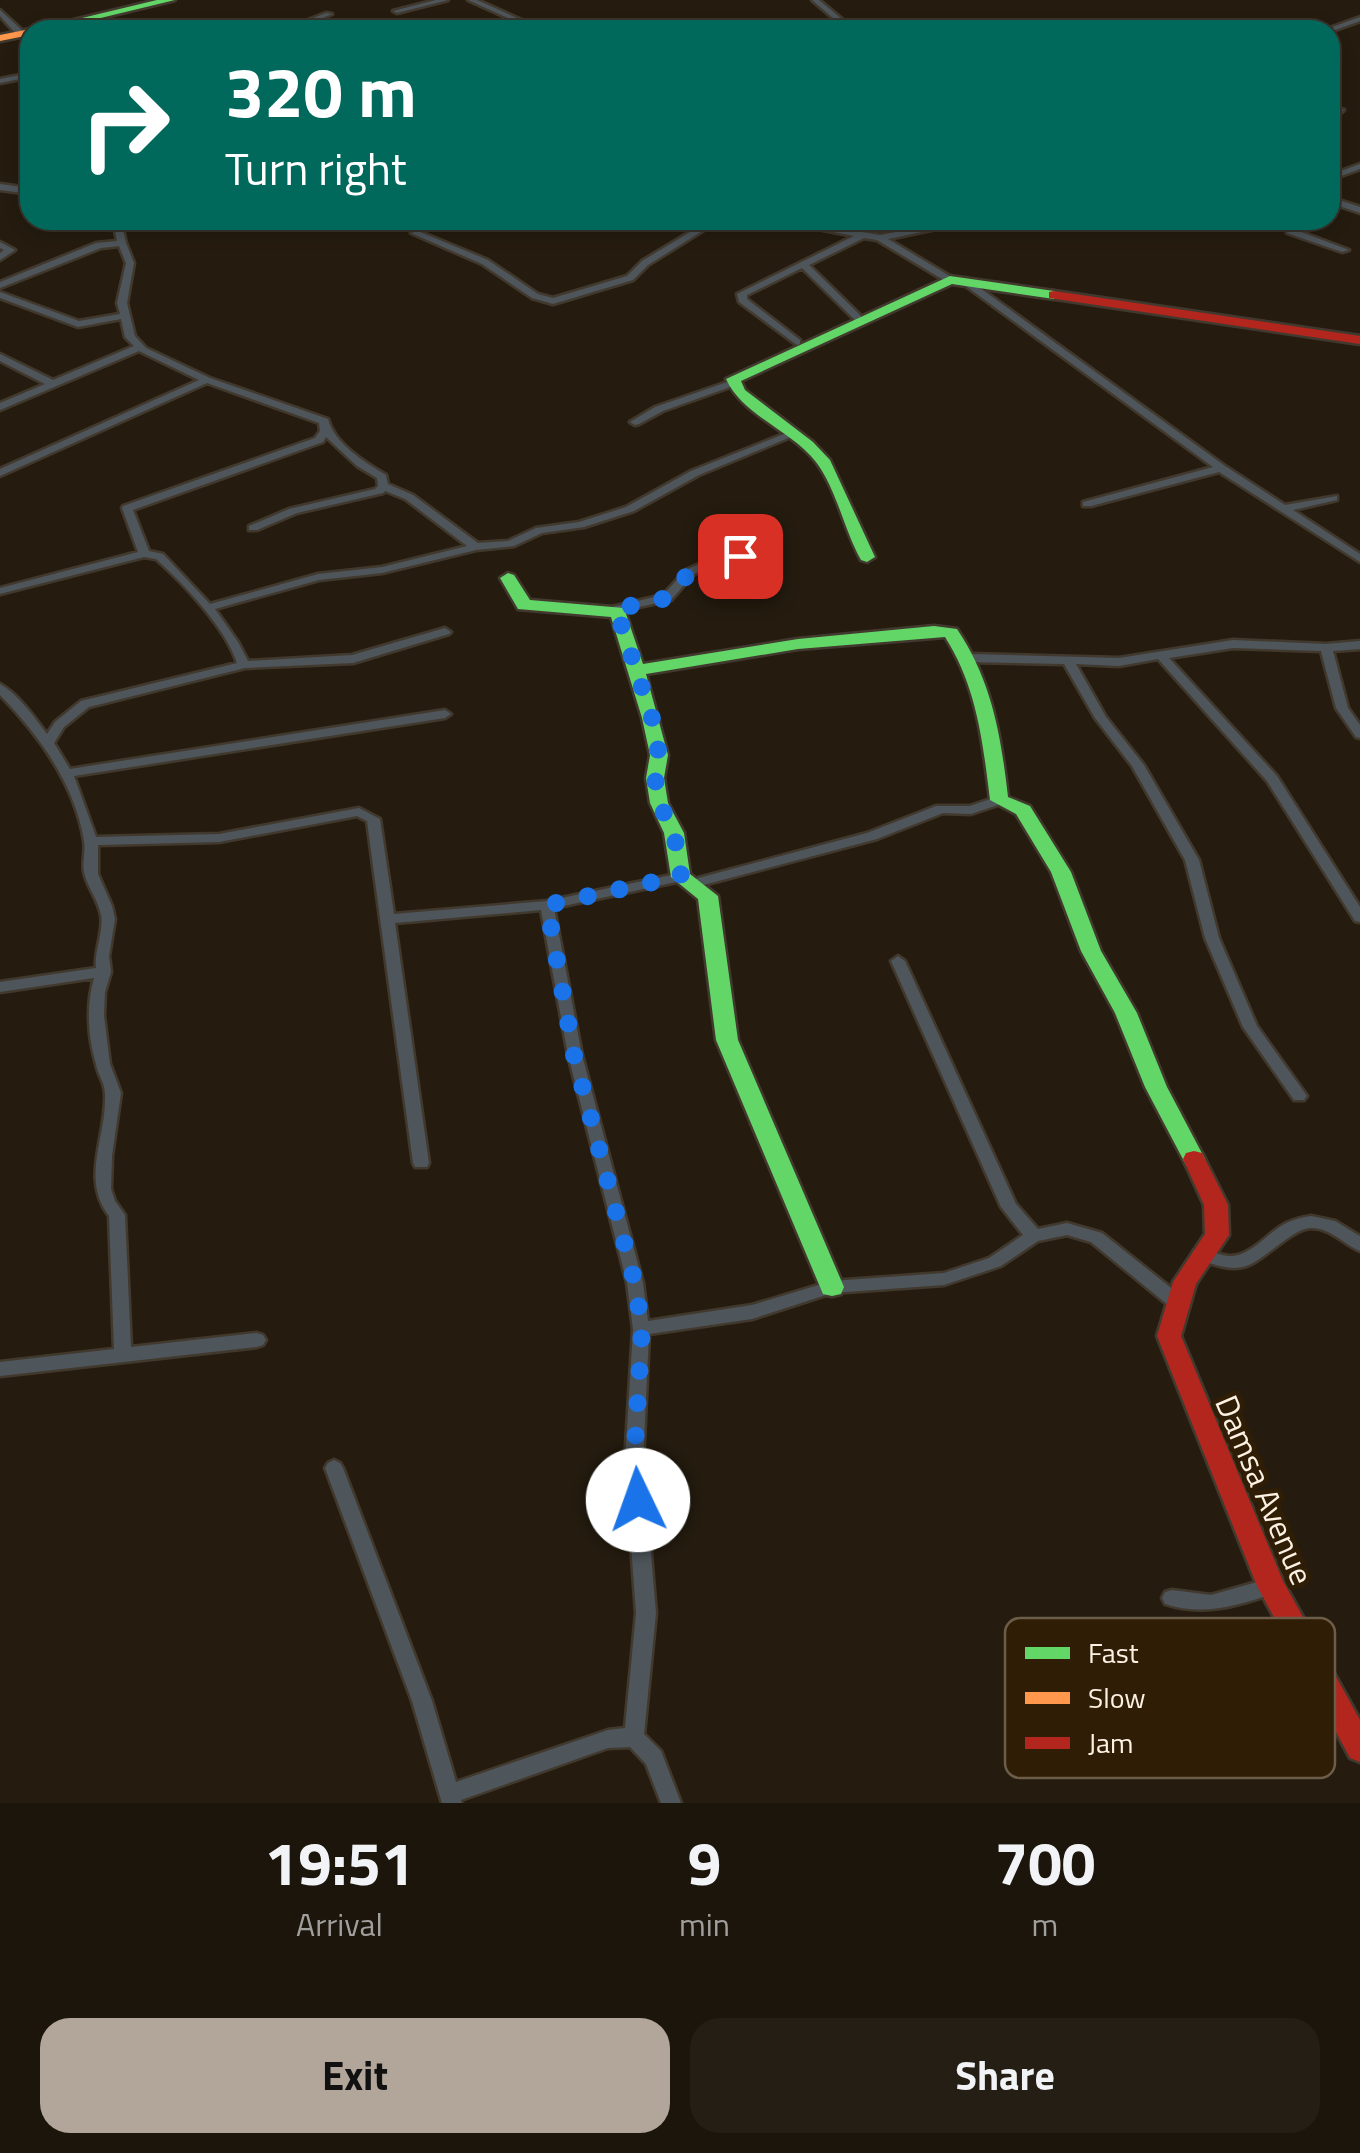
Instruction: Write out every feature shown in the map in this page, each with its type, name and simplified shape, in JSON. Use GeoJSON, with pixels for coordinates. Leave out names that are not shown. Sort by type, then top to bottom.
{"type":"FeatureCollection","features":[{"type":"Feature","properties":{"kind":"main road"},"geometry":{"type":"LineString","coordinates":[[85,20],[170,0]]}},
{"type":"Feature","properties":{"kind":"main road"},"geometry":{"type":"LineString","coordinates":[[867,557],[828,468],[733,383],[738,376],[858,318],[958,281],[1360,340]]}},
{"type":"Feature","properties":{"kind":"main road"},"geometry":{"type":"LineString","coordinates":[[508,578],[524,605],[539,609],[616,609],[659,755],[655,778],[659,803],[674,833],[686,881],[708,896],[727,1040],[832,1287]]}},
{"type":"Feature","properties":{"kind":"main road"},"geometry":{"type":"LineString","coordinates":[[637,670],[798,644],[934,631],[951,633],[969,658],[989,712],[999,800],[1023,810],[1061,872],[1091,951],[1126,1012],[1156,1086],[1216,1205],[1217,1235],[1200,1254],[1174,1300]]}},
{"type":"Feature","properties":{"kind":"main road","name":"Damsa Avenue"},"geometry":{"type":"LineString","coordinates":[[1174,1300],[1169,1336],[1272,1586],[1289,1618]]}},
{"type":"Feature","properties":{"kind":"main road","name":"Damsa Avenue"},"geometry":{"type":"LineString","coordinates":[[1335,1702],[1360,1748]]}},
{"type":"Feature","properties":{"kind":"street"},"geometry":{"type":"LineString","coordinates":[[396,11],[445,0]]}},
{"type":"Feature","properties":{"kind":"street"},"geometry":{"type":"LineString","coordinates":[[471,0],[516,20]]}},
{"type":"Feature","properties":{"kind":"street"},"geometry":{"type":"LineString","coordinates":[[815,0],[839,20]]}},
{"type":"Feature","properties":{"kind":"street"},"geometry":{"type":"LineString","coordinates":[[0,12],[20,34]]}},
{"type":"Feature","properties":{"kind":"street"},"geometry":{"type":"LineString","coordinates":[[312,20],[328,14]]}},
{"type":"Feature","properties":{"kind":"street"},"geometry":{"type":"LineString","coordinates":[[1342,26],[1360,19]]}},
{"type":"Feature","properties":{"kind":"street"},"geometry":{"type":"LineString","coordinates":[[1342,26],[1360,31]]}},
{"type":"Feature","properties":{"kind":"street"},"geometry":{"type":"LineString","coordinates":[[1341,204],[1360,210]]}},
{"type":"Feature","properties":{"kind":"street"},"geometry":{"type":"LineString","coordinates":[[117,230],[118,241],[130,263],[122,302],[124,316],[130,337],[140,347],[156,359],[207,380],[324,421],[325,431],[360,464],[382,477],[384,486]]}},
{"type":"Feature","properties":{"kind":"street"},"geometry":{"type":"LineString","coordinates":[[415,233],[484,262],[535,296],[553,301],[630,278],[644,264],[700,230]]}},
{"type":"Feature","properties":{"kind":"street"},"geometry":{"type":"LineString","coordinates":[[832,230],[880,238],[922,230]]}},
{"type":"Feature","properties":{"kind":"street"},"geometry":{"type":"LineString","coordinates":[[1290,230],[1345,250]]}},
{"type":"Feature","properties":{"kind":"street"},"geometry":{"type":"LineString","coordinates":[[803,345],[741,298],[748,290],[862,236]]}},
{"type":"Feature","properties":{"kind":"street"},"geometry":{"type":"LineString","coordinates":[[880,238],[958,281],[1221,468],[1357,554]]}},
{"type":"Feature","properties":{"kind":"street"},"geometry":{"type":"LineString","coordinates":[[1,286],[118,241]]}},
{"type":"Feature","properties":{"kind":"street"},"geometry":{"type":"LineString","coordinates":[[0,245],[12,250],[0,257]]}},
{"type":"Feature","properties":{"kind":"street"},"geometry":{"type":"LineString","coordinates":[[804,265],[858,318]]}},
{"type":"Feature","properties":{"kind":"street"},"geometry":{"type":"LineString","coordinates":[[1,286],[78,324],[124,316]]}},
{"type":"Feature","properties":{"kind":"street"},"geometry":{"type":"LineString","coordinates":[[0,408],[140,347]]}},
{"type":"Feature","properties":{"kind":"street"},"geometry":{"type":"LineString","coordinates":[[0,357],[54,384]]}},
{"type":"Feature","properties":{"kind":"street"},"geometry":{"type":"LineString","coordinates":[[0,474],[207,380]]}},
{"type":"Feature","properties":{"kind":"street"},"geometry":{"type":"LineString","coordinates":[[635,422],[676,402],[733,383]]}},
{"type":"Feature","properties":{"kind":"street"},"geometry":{"type":"LineString","coordinates":[[144,554],[127,508],[318,440],[325,431]]}},
{"type":"Feature","properties":{"kind":"street"},"geometry":{"type":"LineString","coordinates":[[207,608],[318,578],[382,570],[476,547],[510,544],[540,530],[580,525],[630,509],[695,473],[793,434]]}},
{"type":"Feature","properties":{"kind":"street"},"geometry":{"type":"LineString","coordinates":[[1088,504],[1221,468]]}},
{"type":"Feature","properties":{"kind":"street"},"geometry":{"type":"LineString","coordinates":[[253,528],[293,512],[379,491],[384,486]]}},
{"type":"Feature","properties":{"kind":"street"},"geometry":{"type":"LineString","coordinates":[[384,486],[409,497],[476,547]]}},
{"type":"Feature","properties":{"kind":"street"},"geometry":{"type":"LineString","coordinates":[[1284,509],[1333,498]]}},
{"type":"Feature","properties":{"kind":"street"},"geometry":{"type":"LineString","coordinates":[[616,609],[667,598],[690,572],[712,562],[767,550]]}},
{"type":"Feature","properties":{"kind":"street"},"geometry":{"type":"LineString","coordinates":[[0,590],[144,554],[162,557],[207,608],[227,638],[236,643],[243,665]]}},
{"type":"Feature","properties":{"kind":"street"},"geometry":{"type":"LineString","coordinates":[[50,740],[59,725],[85,704],[243,665],[353,658],[445,632]]}},
{"type":"Feature","properties":{"kind":"street"},"geometry":{"type":"LineString","coordinates":[[969,658],[1119,662],[1234,644],[1326,648],[1360,645]]}},
{"type":"Feature","properties":{"kind":"street"},"geometry":{"type":"LineString","coordinates":[[1326,648],[1342,708],[1360,734]]}},
{"type":"Feature","properties":{"kind":"street"},"geometry":{"type":"LineString","coordinates":[[1161,656],[1272,779],[1360,918]]}},
{"type":"Feature","properties":{"kind":"street"},"geometry":{"type":"LineString","coordinates":[[1067,659],[1101,718],[1138,765],[1192,860],[1212,938],[1250,1026],[1300,1096]]}},
{"type":"Feature","properties":{"kind":"street"},"geometry":{"type":"LineString","coordinates":[[0,688],[50,740],[67,772],[92,841],[90,870],[108,922],[102,944],[104,972],[95,988],[104,1067],[113,1095],[103,1161],[108,1203],[117,1215],[123,1355]]}},
{"type":"Feature","properties":{"kind":"street"},"geometry":{"type":"LineString","coordinates":[[2,714],[17,706]]}},
{"type":"Feature","properties":{"kind":"street"},"geometry":{"type":"LineString","coordinates":[[67,772],[445,714]]}},
{"type":"Feature","properties":{"kind":"street"},"geometry":{"type":"LineString","coordinates":[[39,728],[59,725]]}},
{"type":"Feature","properties":{"kind":"street"},"geometry":{"type":"LineString","coordinates":[[388,920],[547,905],[686,881],[872,836],[942,809],[970,810],[999,800]]}},
{"type":"Feature","properties":{"kind":"street"},"geometry":{"type":"LineString","coordinates":[[92,841],[219,838],[359,812],[373,819],[421,1163]]}},
{"type":"Feature","properties":{"kind":"street"},"geometry":{"type":"LineString","coordinates":[[547,905],[574,1055],[635,1283],[642,1329],[634,1462],[646,1614],[634,1737],[654,1758],[671,1803]]}},
{"type":"Feature","properties":{"kind":"street"},"geometry":{"type":"LineString","coordinates":[[898,961],[1009,1206],[1034,1236]]}},
{"type":"Feature","properties":{"kind":"street"},"geometry":{"type":"LineString","coordinates":[[0,988],[104,972]]}},
{"type":"Feature","properties":{"kind":"street"},"geometry":{"type":"LineString","coordinates":[[1200,1254],[1228,1264],[1244,1261],[1281,1232],[1304,1223],[1325,1224],[1360,1245]]}},
{"type":"Feature","properties":{"kind":"street"},"geometry":{"type":"LineString","coordinates":[[642,1329],[752,1312],[832,1287],[944,1278],[995,1262],[1034,1236],[1067,1229],[1096,1237],[1174,1300]]}},
{"type":"Feature","properties":{"kind":"street"},"geometry":{"type":"LineString","coordinates":[[0,1370],[257,1340]]}},
{"type":"Feature","properties":{"kind":"street"},"geometry":{"type":"LineString","coordinates":[[334,1468],[422,1700],[451,1798],[608,1739],[634,1737]]}},
{"type":"Feature","properties":{"kind":"street"},"geometry":{"type":"LineString","coordinates":[[1172,1598],[1212,1603],[1272,1586]]}},
{"type":"Feature","properties":{"kind":"traffic: fast"},"geometry":{"type":"LineString","coordinates":[[81,20],[170,0]]}},
{"type":"Feature","properties":{"kind":"traffic: fast"},"geometry":{"type":"LineString","coordinates":[[867,557],[825,463],[808,445],[739,392],[733,379],[950,280],[1054,295]]}},
{"type":"Feature","properties":{"kind":"traffic: fast"},"geometry":{"type":"LineString","coordinates":[[508,578],[524,605],[618,612],[651,718],[659,755],[655,778],[659,803],[674,833],[681,877],[708,896],[727,1040],[832,1287]]}},
{"type":"Feature","properties":{"kind":"traffic: fast"},"geometry":{"type":"LineString","coordinates":[[637,670],[798,644],[934,631],[951,633],[981,692],[999,800],[1023,810],[1061,872],[1091,951],[1126,1013],[1156,1087],[1194,1159]]}},
{"type":"Feature","properties":{"kind":"traffic: slow"},"geometry":{"type":"LineString","coordinates":[[0,38],[20,34]]}},
{"type":"Feature","properties":{"kind":"traffic: jam"},"geometry":{"type":"LineString","coordinates":[[1054,295],[1360,340]]}},
{"type":"Feature","properties":{"kind":"traffic: jam"},"geometry":{"type":"LineString","coordinates":[[1194,1159],[1216,1205],[1217,1235],[1185,1282],[1169,1336],[1271,1586],[1289,1618]]}},
{"type":"Feature","properties":{"kind":"traffic: jam"},"geometry":{"type":"LineString","coordinates":[[1335,1702],[1360,1748]]}},
{"type":"Feature","properties":{"kind":"route"},"geometry":{"type":"LineString","coordinates":[[638,1500],[634,1462],[642,1329],[635,1283],[574,1055],[547,905],[681,876],[674,833],[659,803],[655,778],[659,755],[652,718],[616,609],[667,598],[690,572],[740,556]]}}]}
